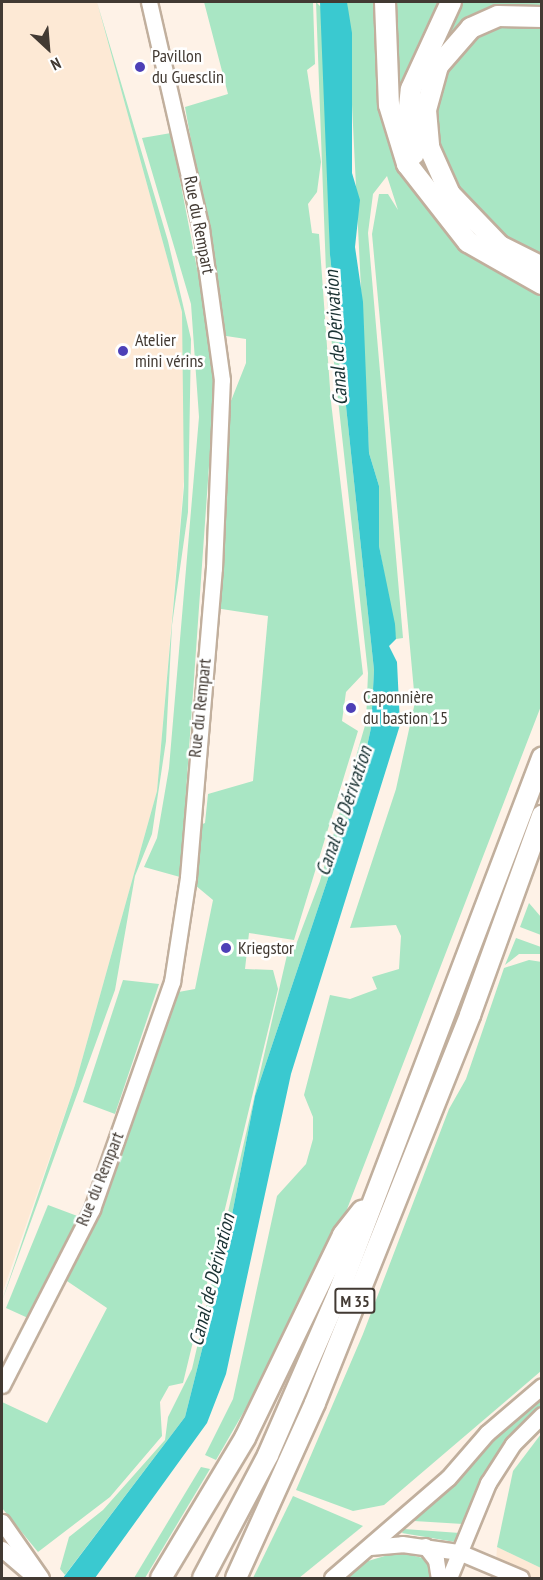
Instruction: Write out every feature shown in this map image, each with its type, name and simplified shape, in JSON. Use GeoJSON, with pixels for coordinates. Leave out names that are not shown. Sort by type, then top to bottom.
{"type":"FeatureCollection","features":[{"type":"Feature","properties":{"kind":"highway"},"geometry":{"type":"LineString","coordinates":[[385,2],[387,83],[394,129],[407,164],[428,195],[468,242],[542,284]]}},
{"type":"Feature","properties":{"kind":"highway"},"geometry":{"type":"LineString","coordinates":[[428,195],[409,134],[409,101],[425,49],[451,2]]}},
{"type":"Feature","properties":{"kind":"highway"},"geometry":{"type":"LineString","coordinates":[[542,16],[498,16],[471,28],[438,66],[426,110],[434,163],[467,218],[500,246],[542,267]]}},
{"type":"Feature","properties":{"kind":"highway","name":"M 35"},"geometry":{"type":"LineString","coordinates":[[203,1578],[296,1393],[542,758]]}},
{"type":"Feature","properties":{"kind":"highway","name":"M 35"},"geometry":{"type":"LineString","coordinates":[[224,1578],[271,1497],[315,1404],[470,1015],[542,816]]}},
{"type":"Feature","properties":{"kind":"highway"},"geometry":{"type":"LineString","coordinates":[[161,1578],[245,1438],[344,1234],[372,1198]]}},
{"type":"Feature","properties":{"kind":"highway"},"geometry":{"type":"LineString","coordinates":[[236,1578],[271,1497]]}},
{"type":"Feature","properties":{"kind":"street","name":"Rue du Rempart"},"geometry":{"type":"LineString","coordinates":[[2,1385],[100,1186],[172,982],[188,877],[214,568],[222,380],[201,229],[149,2]]}},
{"type":"Feature","properties":{"kind":"street"},"geometry":{"type":"LineString","coordinates":[[332,1578],[370,1547],[542,1386]]}},
{"type":"Feature","properties":{"kind":"street"},"geometry":{"type":"LineString","coordinates":[[449,1578],[495,1471],[542,1416]]}},
{"type":"Feature","properties":{"kind":"street"},"geometry":{"type":"LineString","coordinates":[[2,1521],[41,1578]]}},
{"type":"Feature","properties":{"kind":"street"},"geometry":{"type":"LineString","coordinates":[[370,1547],[425,1546],[459,1552],[521,1578]]}},
{"type":"Feature","properties":{"kind":"street"},"geometry":{"type":"LineString","coordinates":[[425,1546],[436,1560],[439,1578]]}},
{"type":"Feature","properties":{"kind":"street"},"geometry":{"type":"LineString","coordinates":[[2,1549],[36,1578]]}},
{"type":"Feature","properties":{"kind":"shaded area"},"geometry":{"type":"Polygon","coordinates":[[[2,2],[97,2],[182,312],[187,444],[157,791],[75,1085],[2,1294],[2,2]]]}},
{"type":"Feature","properties":{"kind":"shaded area"},"geometry":{"type":"Polygon","coordinates":[[[497,1547],[541,1568],[541,1578],[495,1578],[497,1547]]]}},
{"type":"Feature","properties":{"kind":"green space"},"geometry":{"type":"Polygon","coordinates":[[[97,2],[168,241],[191,339],[188,512],[172,625],[166,741],[152,834],[135,876],[115,990],[2,1301],[75,1085],[157,791],[184,486],[182,312],[97,2]]]}},
{"type":"Feature","properties":{"kind":"green space"},"geometry":{"type":"Polygon","coordinates":[[[204,2],[313,2],[315,64],[307,70],[321,162],[317,192],[308,204],[312,233],[319,234],[331,402],[363,674],[346,692],[342,721],[358,731],[294,940],[249,933],[245,969],[273,970],[278,989],[183,1383],[169,1386],[160,1402],[162,1436],[110,1497],[38,1552],[2,1508],[2,1402],[47,1423],[107,1308],[61,1277],[173,993],[195,989],[213,900],[195,885],[198,826],[205,823],[208,794],[253,781],[268,616],[215,608],[227,411],[246,363],[246,339],[226,336],[185,107],[228,94],[204,2]]]}},
{"type":"Feature","properties":{"kind":"green space"},"geometry":{"type":"Polygon","coordinates":[[[316,2],[321,7],[328,117],[330,255],[374,670],[371,728],[357,792],[255,1096],[219,1282],[185,1417],[65,1575],[60,1569],[69,1537],[103,1510],[165,1440],[168,1417],[192,1369],[287,955],[297,942],[320,881],[366,722],[368,673],[327,299],[316,2]]]}},
{"type":"Feature","properties":{"kind":"green space"},"geometry":{"type":"Polygon","coordinates":[[[347,2],[379,2],[407,178],[420,200],[477,261],[541,293],[541,706],[344,1217],[307,1302],[216,1460],[205,1455],[233,1399],[277,1196],[306,1164],[313,1139],[313,1117],[304,1095],[330,995],[350,999],[377,989],[372,977],[399,969],[401,936],[396,925],[350,928],[396,789],[415,702],[372,234],[379,194],[388,194],[398,210],[387,176],[373,194],[368,233],[403,638],[396,639],[379,546],[379,486],[369,453],[347,2]]]}},
{"type":"Feature","properties":{"kind":"green space"},"geometry":{"type":"Polygon","coordinates":[[[390,2],[443,2],[414,55],[400,122],[390,2]]]}},
{"type":"Feature","properties":{"kind":"green space"},"geometry":{"type":"Polygon","coordinates":[[[457,2],[541,2],[541,11],[456,32],[434,59],[457,2]]]}},
{"type":"Feature","properties":{"kind":"green space"},"geometry":{"type":"Polygon","coordinates":[[[507,21],[541,23],[541,255],[505,236],[465,199],[451,179],[434,133],[444,70],[470,38],[507,21]]]}},
{"type":"Feature","properties":{"kind":"green space"},"geometry":{"type":"Polygon","coordinates":[[[171,133],[209,331],[214,395],[180,877],[144,867],[157,838],[169,768],[199,417],[191,304],[142,138],[171,133]]]}},
{"type":"Feature","properties":{"kind":"green space"},"geometry":{"type":"Polygon","coordinates":[[[529,903],[541,917],[541,935],[520,927],[529,903]]]}},
{"type":"Feature","properties":{"kind":"green space"},"geometry":{"type":"Polygon","coordinates":[[[516,938],[541,947],[541,954],[519,954],[505,965],[516,938]]]}},
{"type":"Feature","properties":{"kind":"green space"},"geometry":{"type":"Polygon","coordinates":[[[529,960],[542,962],[541,1371],[384,1505],[353,1511],[296,1490],[363,1334],[449,1109],[466,1079],[504,968],[529,960]]]}},
{"type":"Feature","properties":{"kind":"green space"},"geometry":{"type":"Polygon","coordinates":[[[123,980],[159,984],[115,1114],[83,1102],[123,980]]]}},
{"type":"Feature","properties":{"kind":"green space"},"geometry":{"type":"Polygon","coordinates":[[[48,1205],[80,1217],[28,1318],[6,1308],[48,1205]]]}},
{"type":"Feature","properties":{"kind":"green space"},"geometry":{"type":"Polygon","coordinates":[[[541,1394],[541,1408],[463,1524],[414,1521],[541,1394]]]}},
{"type":"Feature","properties":{"kind":"green space"},"geometry":{"type":"Polygon","coordinates":[[[541,1434],[541,1568],[497,1547],[513,1471],[541,1434]]]}},
{"type":"Feature","properties":{"kind":"green space"},"geometry":{"type":"Polygon","coordinates":[[[201,1467],[210,1469],[145,1578],[134,1578],[201,1467]]]}},
{"type":"Feature","properties":{"kind":"green space"},"geometry":{"type":"Polygon","coordinates":[[[293,1496],[363,1526],[299,1578],[253,1578],[293,1496]]]}},
{"type":"Feature","properties":{"kind":"green space"},"geometry":{"type":"Polygon","coordinates":[[[404,1529],[460,1533],[455,1542],[402,1533],[404,1529]]]}},
{"type":"Feature","properties":{"kind":"green space"},"geometry":{"type":"Polygon","coordinates":[[[398,1552],[427,1559],[435,1578],[347,1578],[368,1561],[398,1552]]]}},
{"type":"Feature","properties":{"kind":"water"},"geometry":{"type":"Polygon","coordinates":[[[320,2],[347,2],[352,33],[352,173],[360,200],[355,247],[363,302],[369,453],[379,486],[379,546],[395,624],[396,639],[389,646],[397,662],[400,725],[291,1074],[226,1374],[207,1423],[95,1578],[63,1578],[185,1417],[219,1282],[255,1096],[357,792],[371,728],[374,670],[330,255],[320,2]]]}},
{"type":"Feature","properties":{"kind":"place","name":"Pavillon du Guesclin"},"geometry":{"type":"Point","coordinates":[140,67]}},
{"type":"Feature","properties":{"kind":"place","name":"Atelier mini vérins"},"geometry":{"type":"Point","coordinates":[123,351]}},
{"type":"Feature","properties":{"kind":"place","name":"Caponnière du bastion 15"},"geometry":{"type":"Point","coordinates":[351,708]}},
{"type":"Feature","properties":{"kind":"place","name":"Kriegstor"},"geometry":{"type":"Point","coordinates":[226,948]}},
{"type":"Feature","properties":{"kind":"water label","name":"Canal de Dérivation"},"geometry":{"type":"Point","coordinates":[336,338]}},
{"type":"Feature","properties":{"kind":"water label","name":"Canal de Dérivation"},"geometry":{"type":"Point","coordinates":[344,811]}},
{"type":"Feature","properties":{"kind":"water label","name":"Canal de Dérivation"},"geometry":{"type":"Point","coordinates":[212,1280]}}]}
